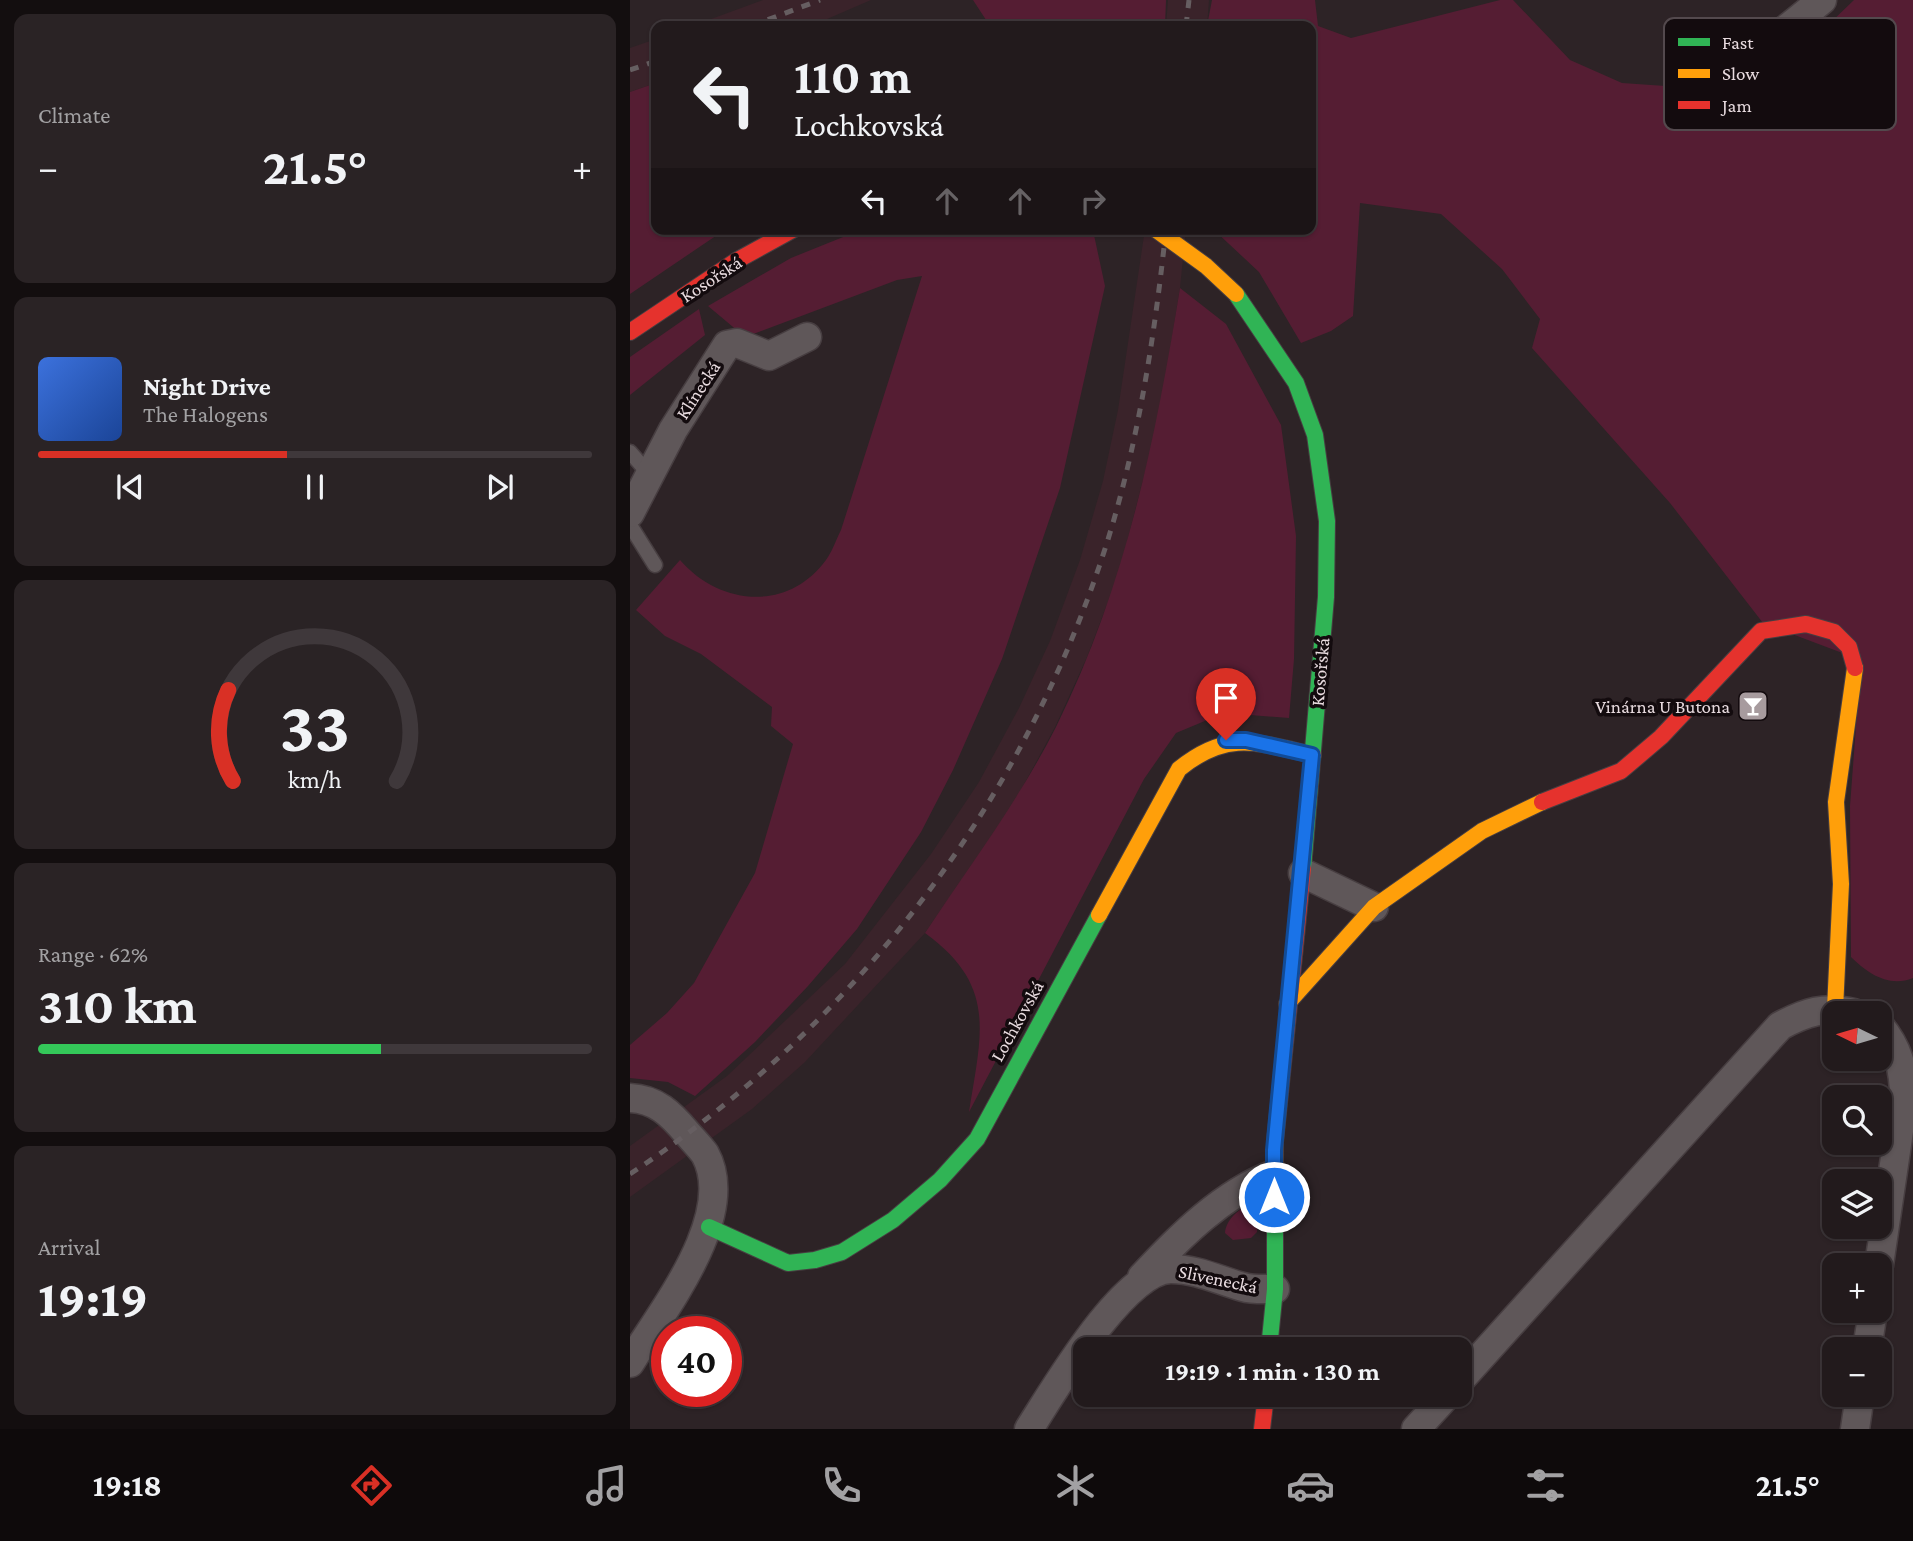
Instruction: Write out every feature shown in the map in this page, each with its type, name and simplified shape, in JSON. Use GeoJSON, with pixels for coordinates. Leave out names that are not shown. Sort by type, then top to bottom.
{"type":"FeatureCollection","features":[{"type":"Feature","properties":{"kind":"street"},"geometry":{"type":"LineString","coordinates":[[1800,18],[1822,0]]}},
{"type":"Feature","properties":{"kind":"street","name":"Kosořská"},"geometry":{"type":"LineString","coordinates":[[630,332],[736,261],[783,235]]}},
{"type":"Feature","properties":{"kind":"street","name":"Kosořská"},"geometry":{"type":"LineString","coordinates":[[1163,235],[1206,266],[1236,294],[1296,383],[1315,435],[1327,521],[1326,597],[1303,873],[1287,1004],[1274,1174],[1275,1289]]}},
{"type":"Feature","properties":{"kind":"street","name":"Klínecká"},"geometry":{"type":"LineString","coordinates":[[630,513],[673,430],[727,345],[737,343],[769,356],[807,337]]}},
{"type":"Feature","properties":{"kind":"street"},"geometry":{"type":"LineString","coordinates":[[1287,1004],[1374,907],[1482,831],[1527,807],[1620,771],[1661,737],[1761,631],[1807,624],[1834,632],[1849,647],[1855,669],[1836,802],[1844,1001]]}},
{"type":"Feature","properties":{"kind":"street","name":"Lochkovská"},"geometry":{"type":"LineString","coordinates":[[709,1227],[786,1263],[826,1257],[855,1246],[942,1181],[977,1139],[1179,769],[1197,751],[1226,740],[1246,740],[1312,755]]}},
{"type":"Feature","properties":{"kind":"street"},"geometry":{"type":"LineString","coordinates":[[1303,873],[1374,907]]}},
{"type":"Feature","properties":{"kind":"street"},"geometry":{"type":"LineString","coordinates":[[1472,1367],[1780,1026],[1807,1011],[1822,1011]]}},
{"type":"Feature","properties":{"kind":"street"},"geometry":{"type":"LineString","coordinates":[[1881,1253],[1904,1097],[1904,1071],[1892,1042]]}},
{"type":"Feature","properties":{"kind":"street"},"geometry":{"type":"LineString","coordinates":[[630,1098],[660,1105],[705,1155],[713,1185],[709,1227],[690,1266],[630,1363]]}},
{"type":"Feature","properties":{"kind":"street"},"geometry":{"type":"LineString","coordinates":[[1133,1287],[1170,1246],[1224,1202],[1252,1182],[1274,1174]]}},
{"type":"Feature","properties":{"kind":"street","name":"Slivenecká"},"geometry":{"type":"LineString","coordinates":[[1029,1429],[1096,1327],[1133,1287],[1168,1268],[1204,1272],[1245,1288],[1275,1289]]}},
{"type":"Feature","properties":{"kind":"street","name":"Slivenecká"},"geometry":{"type":"LineString","coordinates":[[1275,1289],[1288,1337]]}},
{"type":"Feature","properties":{"kind":"street","name":"Slivenecká"},"geometry":{"type":"LineString","coordinates":[[1270,1337],[1275,1289]]}},
{"type":"Feature","properties":{"kind":"street"},"geometry":{"type":"LineString","coordinates":[[1262,1429],[1265,1407]]}},
{"type":"Feature","properties":{"kind":"street"},"geometry":{"type":"LineString","coordinates":[[1416,1429],[1436,1407]]}},
{"type":"Feature","properties":{"kind":"street"},"geometry":{"type":"LineString","coordinates":[[1855,1429],[1858,1407]]}},
{"type":"Feature","properties":{"kind":"lane"},"geometry":{"type":"LineString","coordinates":[[630,452],[649,474]]}},
{"type":"Feature","properties":{"kind":"lane"},"geometry":{"type":"LineString","coordinates":[[630,525],[655,565]]}},
{"type":"Feature","properties":{"kind":"shaded area"},"geometry":{"type":"Polygon","coordinates":[[[763,0],[871,0],[823,21],[706,21],[763,0]]]}},
{"type":"Feature","properties":{"kind":"shaded area"},"geometry":{"type":"Polygon","coordinates":[[[973,0],[1166,0],[1165,21],[987,21],[973,0]]]}},
{"type":"Feature","properties":{"kind":"shaded area"},"geometry":{"type":"Polygon","coordinates":[[[1168,0],[1209,0],[1207,21],[1166,21],[1168,0]]]}},
{"type":"Feature","properties":{"kind":"shaded area"},"geometry":{"type":"Polygon","coordinates":[[[1212,0],[1315,0],[1318,26],[1351,38],[1500,0],[1513,0],[1570,60],[1622,83],[1664,86],[1664,130],[1896,130],[1896,18],[1835,18],[1854,0],[1913,0],[1913,978],[1904,981],[1887,980],[1864,968],[1851,957],[1850,806],[1861,660],[1763,623],[1670,503],[1532,348],[1540,319],[1502,269],[1441,214],[1360,203],[1353,316],[1331,331],[1301,343],[1259,272],[1219,235],[1316,235],[1316,21],[1208,21],[1212,0]]]}},
{"type":"Feature","properties":{"kind":"shaded area"},"geometry":{"type":"Polygon","coordinates":[[[651,41],[651,85],[630,92],[630,48],[651,41]]]}},
{"type":"Feature","properties":{"kind":"shaded area"},"geometry":{"type":"Polygon","coordinates":[[[651,85],[651,235],[717,235],[630,294],[630,92],[651,85]]]}},
{"type":"Feature","properties":{"kind":"shaded area"},"geometry":{"type":"Polygon","coordinates":[[[848,235],[1094,235],[1105,286],[1060,488],[1002,659],[953,770],[921,832],[857,929],[755,1042],[695,1096],[668,1082],[630,1078],[630,1045],[667,1013],[694,983],[755,873],[793,744],[771,726],[772,707],[701,654],[665,636],[636,610],[680,560],[696,575],[714,586],[733,594],[753,597],[792,589],[810,577],[828,557],[841,530],[922,276],[897,280],[745,337],[708,306],[791,258],[848,235]]]}},
{"type":"Feature","properties":{"kind":"shaded area"},"geometry":{"type":"Polygon","coordinates":[[[1144,235],[1185,235],[1180,288],[1159,418],[1119,573],[1087,657],[1055,727],[1014,803],[925,933],[805,1062],[752,1109],[630,1197],[630,1146],[727,1076],[845,964],[931,854],[979,782],[1019,708],[1050,641],[1080,560],[1103,481],[1118,410],[1144,235]]]}},
{"type":"Feature","properties":{"kind":"shaded area"},"geometry":{"type":"Polygon","coordinates":[[[1180,288],[1226,324],[1281,425],[1296,536],[1294,659],[1289,718],[1224,713],[1176,733],[1144,779],[969,1112],[980,1035],[974,992],[964,972],[948,953],[925,933],[1042,754],[1080,674],[1101,620],[1135,512],[1160,402],[1180,288]]]}},
{"type":"Feature","properties":{"kind":"shaded area"},"geometry":{"type":"Polygon","coordinates":[[[699,309],[705,335],[630,395],[630,357],[699,309]]]}},
{"type":"Feature","properties":{"kind":"shaded area"},"geometry":{"type":"Polygon","coordinates":[[[1251,1204],[1258,1207],[1257,1232],[1251,1238],[1233,1240],[1225,1233],[1230,1219],[1251,1204]]]}},
{"type":"Feature","properties":{"kind":"railway"},"geometry":{"type":"LineString","coordinates":[[764,21],[820,0]]}},
{"type":"Feature","properties":{"kind":"railway"},"geometry":{"type":"LineString","coordinates":[[1187,21],[1189,0]]}},
{"type":"Feature","properties":{"kind":"railway"},"geometry":{"type":"LineString","coordinates":[[630,70],[651,63]]}},
{"type":"Feature","properties":{"kind":"railway"},"geometry":{"type":"LineString","coordinates":[[630,1174],[710,1116],[784,1053],[852,984],[915,910],[971,830],[1021,746],[1063,659],[1112,526],[1142,400],[1165,235]]}},
{"type":"Feature","properties":{"kind":"traffic: fast"},"geometry":{"type":"LineString","coordinates":[[1236,294],[1296,383],[1315,435],[1327,521],[1326,597],[1303,868]]}},
{"type":"Feature","properties":{"kind":"traffic: fast"},"geometry":{"type":"LineString","coordinates":[[709,1227],[788,1263],[815,1260],[842,1252],[893,1220],[940,1180],[977,1139],[1099,915]]}},
{"type":"Feature","properties":{"kind":"traffic: fast"},"geometry":{"type":"LineString","coordinates":[[1270,1337],[1275,1289],[1275,1142]]}},
{"type":"Feature","properties":{"kind":"traffic: slow"},"geometry":{"type":"LineString","coordinates":[[1163,235],[1206,266],[1236,294]]}},
{"type":"Feature","properties":{"kind":"traffic: slow"},"geometry":{"type":"LineString","coordinates":[[1835,1001],[1841,884],[1836,802],[1855,668]]}},
{"type":"Feature","properties":{"kind":"traffic: slow"},"geometry":{"type":"LineString","coordinates":[[1099,915],[1179,769],[1196,757],[1228,744],[1259,743],[1313,755]]}},
{"type":"Feature","properties":{"kind":"traffic: slow"},"geometry":{"type":"LineString","coordinates":[[1287,1004],[1374,907],[1482,831],[1542,802]]}},
{"type":"Feature","properties":{"kind":"traffic: jam"},"geometry":{"type":"LineString","coordinates":[[630,332],[736,261],[783,235]]}},
{"type":"Feature","properties":{"kind":"traffic: jam"},"geometry":{"type":"LineString","coordinates":[[1542,802],[1621,771],[1661,737],[1761,631],[1806,624],[1834,632],[1849,647],[1855,668]]}},
{"type":"Feature","properties":{"kind":"traffic: jam"},"geometry":{"type":"LineString","coordinates":[[1275,1142],[1303,868]]}},
{"type":"Feature","properties":{"kind":"traffic: jam"},"geometry":{"type":"LineString","coordinates":[[1262,1429],[1265,1407]]}},
{"type":"Feature","properties":{"kind":"place","name":"Vinárna U Butona"},"geometry":{"type":"Point","coordinates":[1753,706]}},
{"type":"Feature","properties":{"kind":"route"},"geometry":{"type":"LineString","coordinates":[[1226,740],[1246,740],[1312,755],[1303,873],[1287,1004],[1274,1150],[1274,1197]]}}]}
